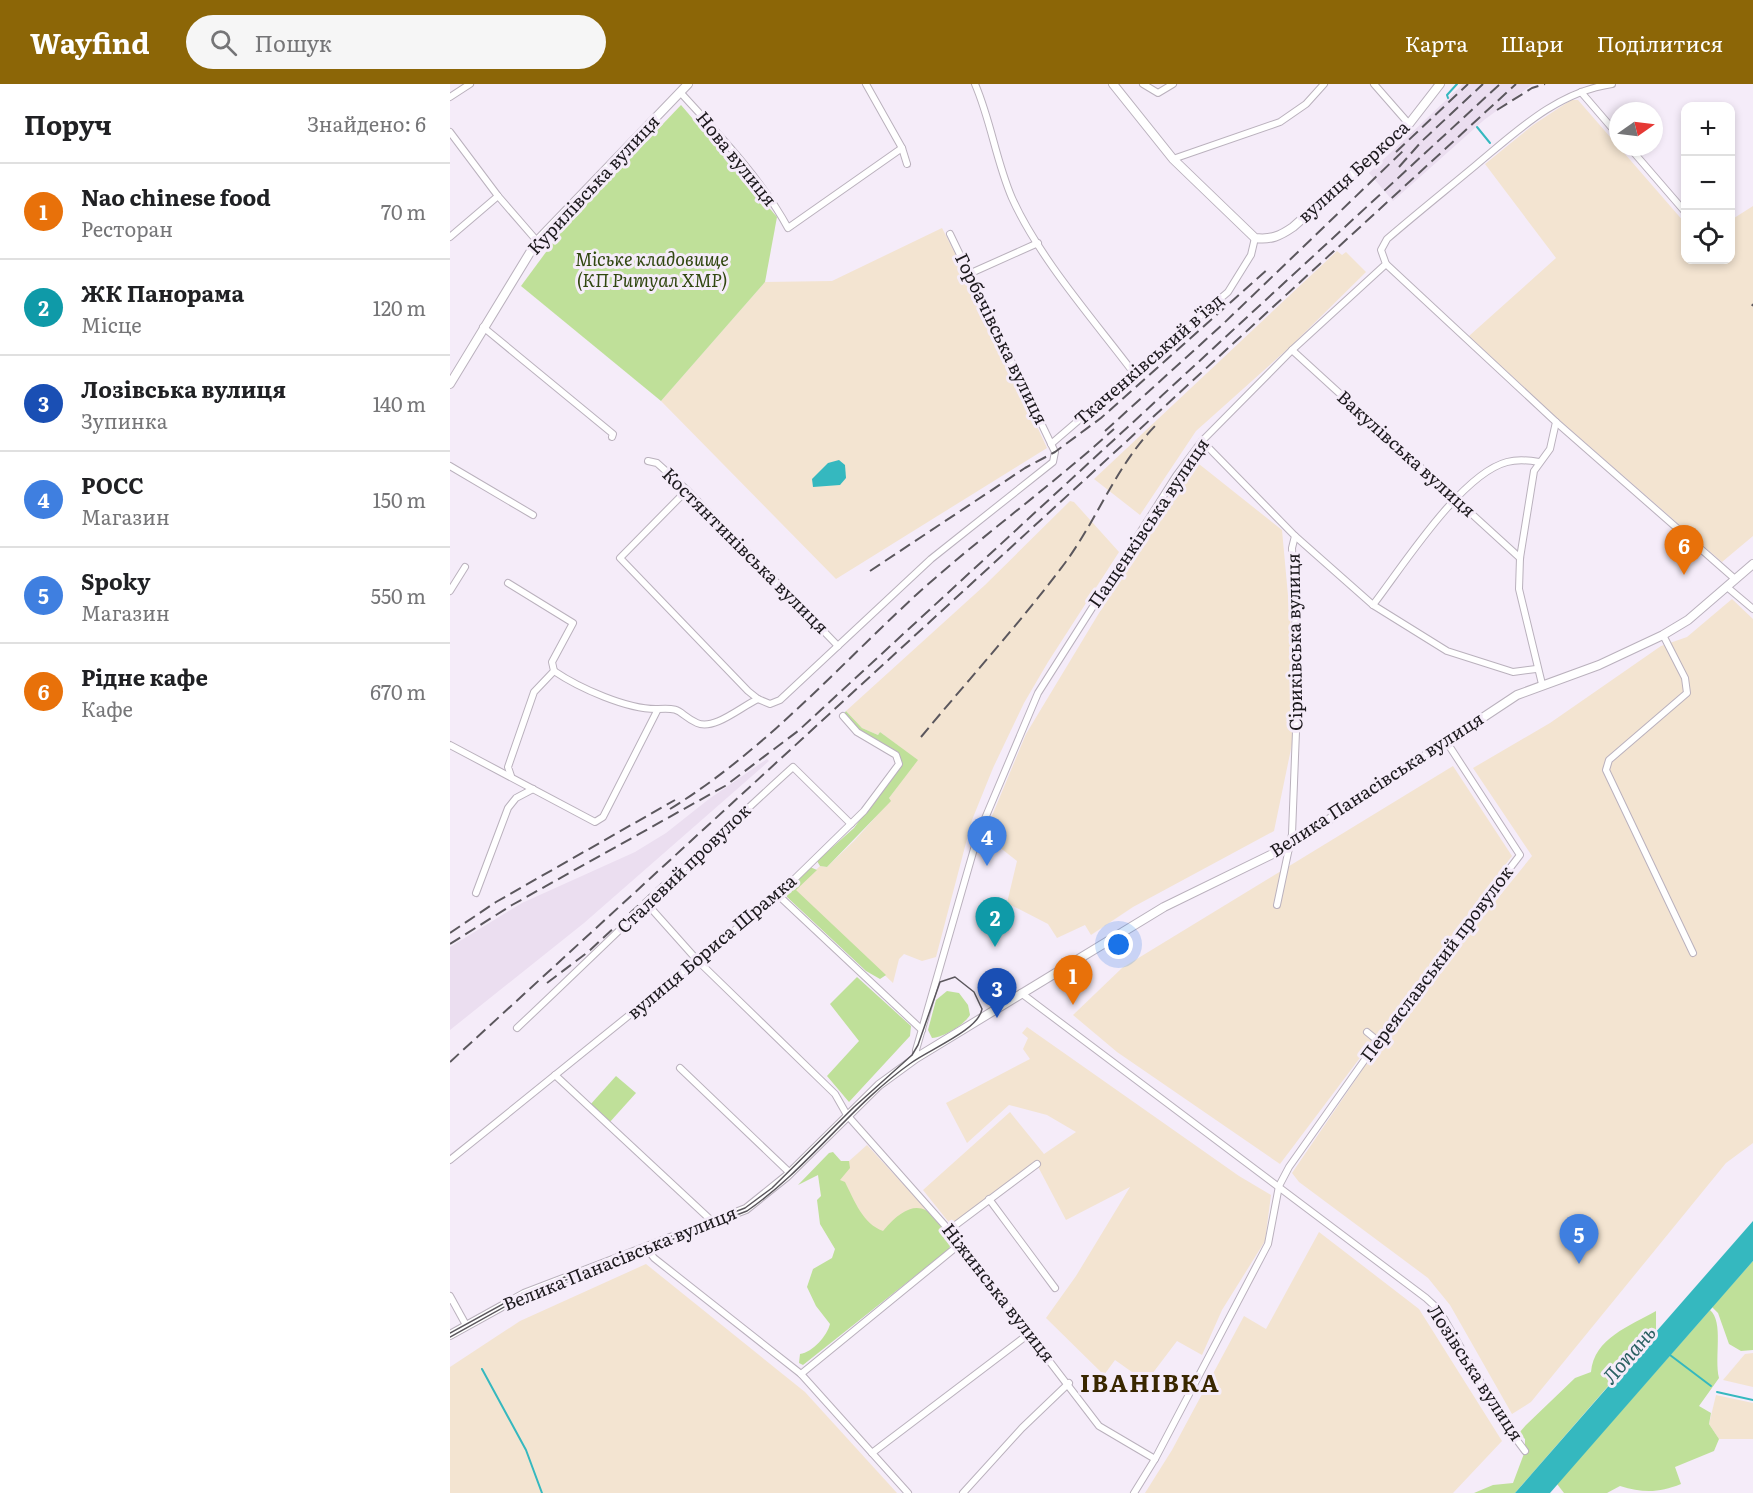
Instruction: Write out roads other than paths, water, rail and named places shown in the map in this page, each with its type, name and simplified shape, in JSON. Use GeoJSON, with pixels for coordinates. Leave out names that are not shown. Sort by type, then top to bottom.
{"type":"FeatureCollection","features":[{"type":"Feature","properties":{"kind":"main road","name":"Курилівська вулиця"},"geometry":{"type":"LineString","coordinates":[[450,384],[537,241],[688,84]]}},
{"type":"Feature","properties":{"kind":"street"},"geometry":{"type":"LineString","coordinates":[[450,97],[470,84]]}},
{"type":"Feature","properties":{"kind":"street"},"geometry":{"type":"LineString","coordinates":[[866,84],[902,147],[907,164]]}},
{"type":"Feature","properties":{"kind":"street"},"geometry":{"type":"LineString","coordinates":[[975,84],[984,106],[995,153],[1012,199],[1038,243],[1133,372]]}},
{"type":"Feature","properties":{"kind":"street"},"geometry":{"type":"LineString","coordinates":[[1113,84],[1173,159],[1255,238]]}},
{"type":"Feature","properties":{"kind":"street"},"geometry":{"type":"LineString","coordinates":[[1143,84],[1158,93],[1173,84]]}},
{"type":"Feature","properties":{"kind":"street"},"geometry":{"type":"LineString","coordinates":[[1173,159],[1280,122],[1306,104],[1324,84]]}},
{"type":"Feature","properties":{"kind":"street"},"geometry":{"type":"LineString","coordinates":[[1374,84],[1410,124]]}},
{"type":"Feature","properties":{"kind":"street","name":"вулиця Беркоса"},"geometry":{"type":"LineString","coordinates":[[1255,238],[1275,238],[1293,227],[1410,124],[1440,84]]}},
{"type":"Feature","properties":{"kind":"street"},"geometry":{"type":"LineString","coordinates":[[1612,84],[1558,101],[1535,117],[1387,239],[1381,250],[1386,264],[1556,422],[1735,579]]}},
{"type":"Feature","properties":{"kind":"street","name":"Нова вулиця"},"geometry":{"type":"LineString","coordinates":[[680,92],[738,156],[776,206],[788,228],[902,147]]}},
{"type":"Feature","properties":{"kind":"street"},"geometry":{"type":"LineString","coordinates":[[1581,92],[1609,125]]}},
{"type":"Feature","properties":{"kind":"street"},"geometry":{"type":"LineString","coordinates":[[450,132],[498,196],[537,241]]}},
{"type":"Feature","properties":{"kind":"street"},"geometry":{"type":"LineString","coordinates":[[1637,156],[1683,210]]}},
{"type":"Feature","properties":{"kind":"street"},"geometry":{"type":"LineString","coordinates":[[450,237],[498,196]]}},
{"type":"Feature","properties":{"kind":"street","name":"Горбачівська вулиця"},"geometry":{"type":"LineString","coordinates":[[950,234],[971,273],[1052,444]]}},
{"type":"Feature","properties":{"kind":"street","name":"Ткаченківський в'їзд"},"geometry":{"type":"LineString","coordinates":[[1052,444],[1227,292],[1251,255],[1255,238]]}},
{"type":"Feature","properties":{"kind":"street"},"geometry":{"type":"LineString","coordinates":[[971,273],[1038,243]]}},
{"type":"Feature","properties":{"kind":"street","name":"Пащенківська вулиця"},"geometry":{"type":"LineString","coordinates":[[916,1058],[916,1050],[978,836],[1038,693],[1176,476],[1202,441],[1292,350],[1386,264]]}},
{"type":"Feature","properties":{"kind":"street"},"geometry":{"type":"LineString","coordinates":[[483,327],[613,434],[612,437]]}},
{"type":"Feature","properties":{"kind":"street","name":"Вакулівська вулиця"},"geometry":{"type":"LineString","coordinates":[[1292,350],[1520,558]]}},
{"type":"Feature","properties":{"kind":"street"},"geometry":{"type":"LineString","coordinates":[[1542,684],[1536,669],[1519,589],[1520,558],[1534,471],[1550,449],[1556,422]]}},
{"type":"Feature","properties":{"kind":"street","name":"Сіриківська вулиця"},"geometry":{"type":"LineString","coordinates":[[1202,441],[1295,536],[1293,548],[1298,680],[1292,834],[1277,904]]}},
{"type":"Feature","properties":{"kind":"street"},"geometry":{"type":"LineString","coordinates":[[687,489],[620,558],[758,699],[770,704],[780,700],[932,559],[1046,469],[1053,462],[1055,452],[1052,444]]}},
{"type":"Feature","properties":{"kind":"street"},"geometry":{"type":"LineString","coordinates":[[1373,605],[1454,499],[1495,467],[1524,460],[1539,462]]}},
{"type":"Feature","properties":{"kind":"street","name":"Костянтинівська вулиця"},"geometry":{"type":"LineString","coordinates":[[648,461],[657,463],[687,489],[838,646]]}},
{"type":"Feature","properties":{"kind":"street"},"geometry":{"type":"LineString","coordinates":[[450,466],[533,515]]}},
{"type":"Feature","properties":{"kind":"street"},"geometry":{"type":"LineString","coordinates":[[1295,536],[1373,605],[1447,651],[1513,672],[1536,669]]}},
{"type":"Feature","properties":{"kind":"street","name":"Велика Панасівська вулиця"},"geometry":{"type":"LineString","coordinates":[[450,1335],[524,1294],[647,1249],[746,1209],[790,1173],[879,1085],[916,1058],[1164,907],[1289,846],[1517,695],[1599,665],[1663,635],[1688,620],[1753,564]]}},
{"type":"Feature","properties":{"kind":"street"},"geometry":{"type":"LineString","coordinates":[[450,591],[465,567]]}},
{"type":"Feature","properties":{"kind":"street"},"geometry":{"type":"LineString","coordinates":[[508,583],[573,623],[552,662],[554,672],[566,680],[636,708],[682,711],[697,723],[706,725],[716,723],[758,699]]}},
{"type":"Feature","properties":{"kind":"street"},"geometry":{"type":"LineString","coordinates":[[1727,587],[1753,609]]}},
{"type":"Feature","properties":{"kind":"street"},"geometry":{"type":"LineString","coordinates":[[1663,635],[1685,678],[1687,693],[1609,760],[1606,770],[1693,953]]}},
{"type":"Feature","properties":{"kind":"street"},"geometry":{"type":"LineString","coordinates":[[511,776],[508,767],[534,692],[554,672]]}},
{"type":"Feature","properties":{"kind":"street"},"geometry":{"type":"LineString","coordinates":[[450,745],[595,822],[603,817],[658,709]]}},
{"type":"Feature","properties":{"kind":"street","name":"вулиця Бориса Шрамка"},"geometry":{"type":"LineString","coordinates":[[450,1160],[778,895],[864,811],[899,764],[896,755],[857,732],[843,716]]}},
{"type":"Feature","properties":{"kind":"street","name":"Переяславський провулок"},"geometry":{"type":"LineString","coordinates":[[1279,1186],[1289,1167],[1378,1041],[1520,855],[1446,741]]}},
{"type":"Feature","properties":{"kind":"street","name":"Сталевий провулок"},"geometry":{"type":"LineString","coordinates":[[517,1028],[648,905],[704,847],[793,767],[851,824]]}},
{"type":"Feature","properties":{"kind":"street"},"geometry":{"type":"LineString","coordinates":[[476,893],[508,808],[516,798],[533,789]]}},
{"type":"Feature","properties":{"kind":"street"},"geometry":{"type":"LineString","coordinates":[[778,895],[922,1030]]}},
{"type":"Feature","properties":{"kind":"street","name":"Ніжинська вулиця"},"geometry":{"type":"LineString","coordinates":[[648,905],[698,961],[835,1094],[848,1115],[949,1230],[1069,1383],[1099,1426],[1155,1459]]}},
{"type":"Feature","properties":{"kind":"street","name":"Лозівська вулиця"},"geometry":{"type":"LineString","coordinates":[[1021,993],[1279,1186],[1439,1310],[1505,1424],[1525,1450]]}},
{"type":"Feature","properties":{"kind":"street"},"geometry":{"type":"LineString","coordinates":[[1367,1032],[1378,1041]]}},
{"type":"Feature","properties":{"kind":"street"},"geometry":{"type":"LineString","coordinates":[[680,1068],[790,1173]]}},
{"type":"Feature","properties":{"kind":"street"},"geometry":{"type":"LineString","coordinates":[[555,1076],[714,1223]]}},
{"type":"Feature","properties":{"kind":"street"},"geometry":{"type":"LineString","coordinates":[[949,1230],[1037,1164]]}},
{"type":"Feature","properties":{"kind":"street"},"geometry":{"type":"LineString","coordinates":[[1134,1493],[1155,1459],[1268,1244],[1279,1186]]}},
{"type":"Feature","properties":{"kind":"street"},"geometry":{"type":"LineString","coordinates":[[989,1199],[1055,1288]]}},
{"type":"Feature","properties":{"kind":"street"},"geometry":{"type":"LineString","coordinates":[[801,1374],[960,1244]]}},
{"type":"Feature","properties":{"kind":"street"},"geometry":{"type":"LineString","coordinates":[[647,1249],[654,1258],[801,1374],[908,1493]]}},
{"type":"Feature","properties":{"kind":"street"},"geometry":{"type":"LineString","coordinates":[[450,1296],[466,1325]]}},
{"type":"Feature","properties":{"kind":"street"},"geometry":{"type":"LineString","coordinates":[[872,1452],[1030,1333]]}},
{"type":"Feature","properties":{"kind":"street"},"geometry":{"type":"LineString","coordinates":[[963,1493],[1022,1428],[1069,1383]]}},
{"type":"Feature","properties":{"kind":"water"},"geometry":{"type":"Polygon","coordinates":[[[839,460],[845,465],[846,478],[840,485],[813,487],[812,479],[828,463],[839,460]]]}},
{"type":"Feature","properties":{"kind":"water"},"geometry":{"type":"Polygon","coordinates":[[[1753,1221],[1753,1261],[1550,1493],[1515,1493],[1753,1221]]]}},
{"type":"Feature","properties":{"kind":"waterway"},"geometry":{"type":"LineString","coordinates":[[1448,98],[1447,95],[1457,84]]}},
{"type":"Feature","properties":{"kind":"waterway"},"geometry":{"type":"LineString","coordinates":[[1477,127],[1490,143]]}},
{"type":"Feature","properties":{"kind":"waterway"},"geometry":{"type":"LineString","coordinates":[[1670,1355],[1711,1386]]}},
{"type":"Feature","properties":{"kind":"waterway"},"geometry":{"type":"LineString","coordinates":[[482,1369],[526,1450],[542,1493]]}},
{"type":"Feature","properties":{"kind":"waterway"},"geometry":{"type":"LineString","coordinates":[[1717,1392],[1753,1400]]}},
{"type":"Feature","properties":{"kind":"tram line"},"geometry":{"type":"LineString","coordinates":[[450,1333],[523,1293],[745,1208],[772,1188],[854,1107],[912,1055],[918,1045],[940,982],[955,977],[974,992],[982,1009],[979,1017],[972,1024],[889,1080],[790,1176],[747,1211],[524,1296],[450,1337]]}},
{"type":"Feature","properties":{"kind":"railway"},"geometry":{"type":"LineString","coordinates":[[1396,152],[1468,84]]}},
{"type":"Feature","properties":{"kind":"railway"},"geometry":{"type":"LineString","coordinates":[[1399,167],[1422,141],[1483,84]]}},
{"type":"Feature","properties":{"kind":"railway"},"geometry":{"type":"LineString","coordinates":[[450,944],[512,905],[725,786],[798,731],[1500,84]]}},
{"type":"Feature","properties":{"kind":"railway"},"geometry":{"type":"LineString","coordinates":[[450,1062],[1516,84]]}},
{"type":"Feature","properties":{"kind":"railway"},"geometry":{"type":"LineString","coordinates":[[1497,110],[1532,88],[1545,84]]}},
{"type":"Feature","properties":{"kind":"railway"},"geometry":{"type":"LineString","coordinates":[[1105,431],[1222,325],[1404,150]]}},
{"type":"Feature","properties":{"kind":"railway"},"geometry":{"type":"LineString","coordinates":[[870,571],[1025,468],[1055,452],[1101,418],[1268,269]]}},
{"type":"Feature","properties":{"kind":"railway"},"geometry":{"type":"LineString","coordinates":[[921,737],[1065,563],[1129,458],[1155,426]]}},
{"type":"Feature","properties":{"kind":"railway"},"geometry":{"type":"LineString","coordinates":[[670,809],[737,762],[798,708],[916,595],[1114,429]]}},
{"type":"Feature","properties":{"kind":"railway"},"geometry":{"type":"LineString","coordinates":[[450,933],[496,902],[675,800]]}},
{"type":"Feature","properties":{"kind":"railway"},"geometry":{"type":"LineString","coordinates":[[547,983],[588,952],[684,863]]}},
{"type":"Feature","properties":{"kind":"place","name":"Рідне кафе"},"geometry":{"type":"Point","coordinates":[1684,575]}},
{"type":"Feature","properties":{"kind":"place","name":"РОСС"},"geometry":{"type":"Point","coordinates":[987,866]}},
{"type":"Feature","properties":{"kind":"place","name":"ЖК Панорама"},"geometry":{"type":"Point","coordinates":[995,947]}},
{"type":"Feature","properties":{"kind":"place","name":"Nao chinese food"},"geometry":{"type":"Point","coordinates":[1073,1005]}},
{"type":"Feature","properties":{"kind":"place","name":"Лозівська вулиця"},"geometry":{"type":"Point","coordinates":[997,1018]}},
{"type":"Feature","properties":{"kind":"place","name":"Spoky"},"geometry":{"type":"Point","coordinates":[1579,1264]}},
{"type":"Feature","properties":{"kind":"district","name":"ІВАНІВКА"},"geometry":{"type":"Point","coordinates":[1150,1384]}},
{"type":"Feature","properties":{"kind":"park label","name":"Міське кладовище (КП Ритуал ХМР)"},"geometry":{"type":"Point","coordinates":[652,270]}},
{"type":"Feature","properties":{"kind":"water label","name":"Лопань"},"geometry":{"type":"Point","coordinates":[1629,1355]}}]}
